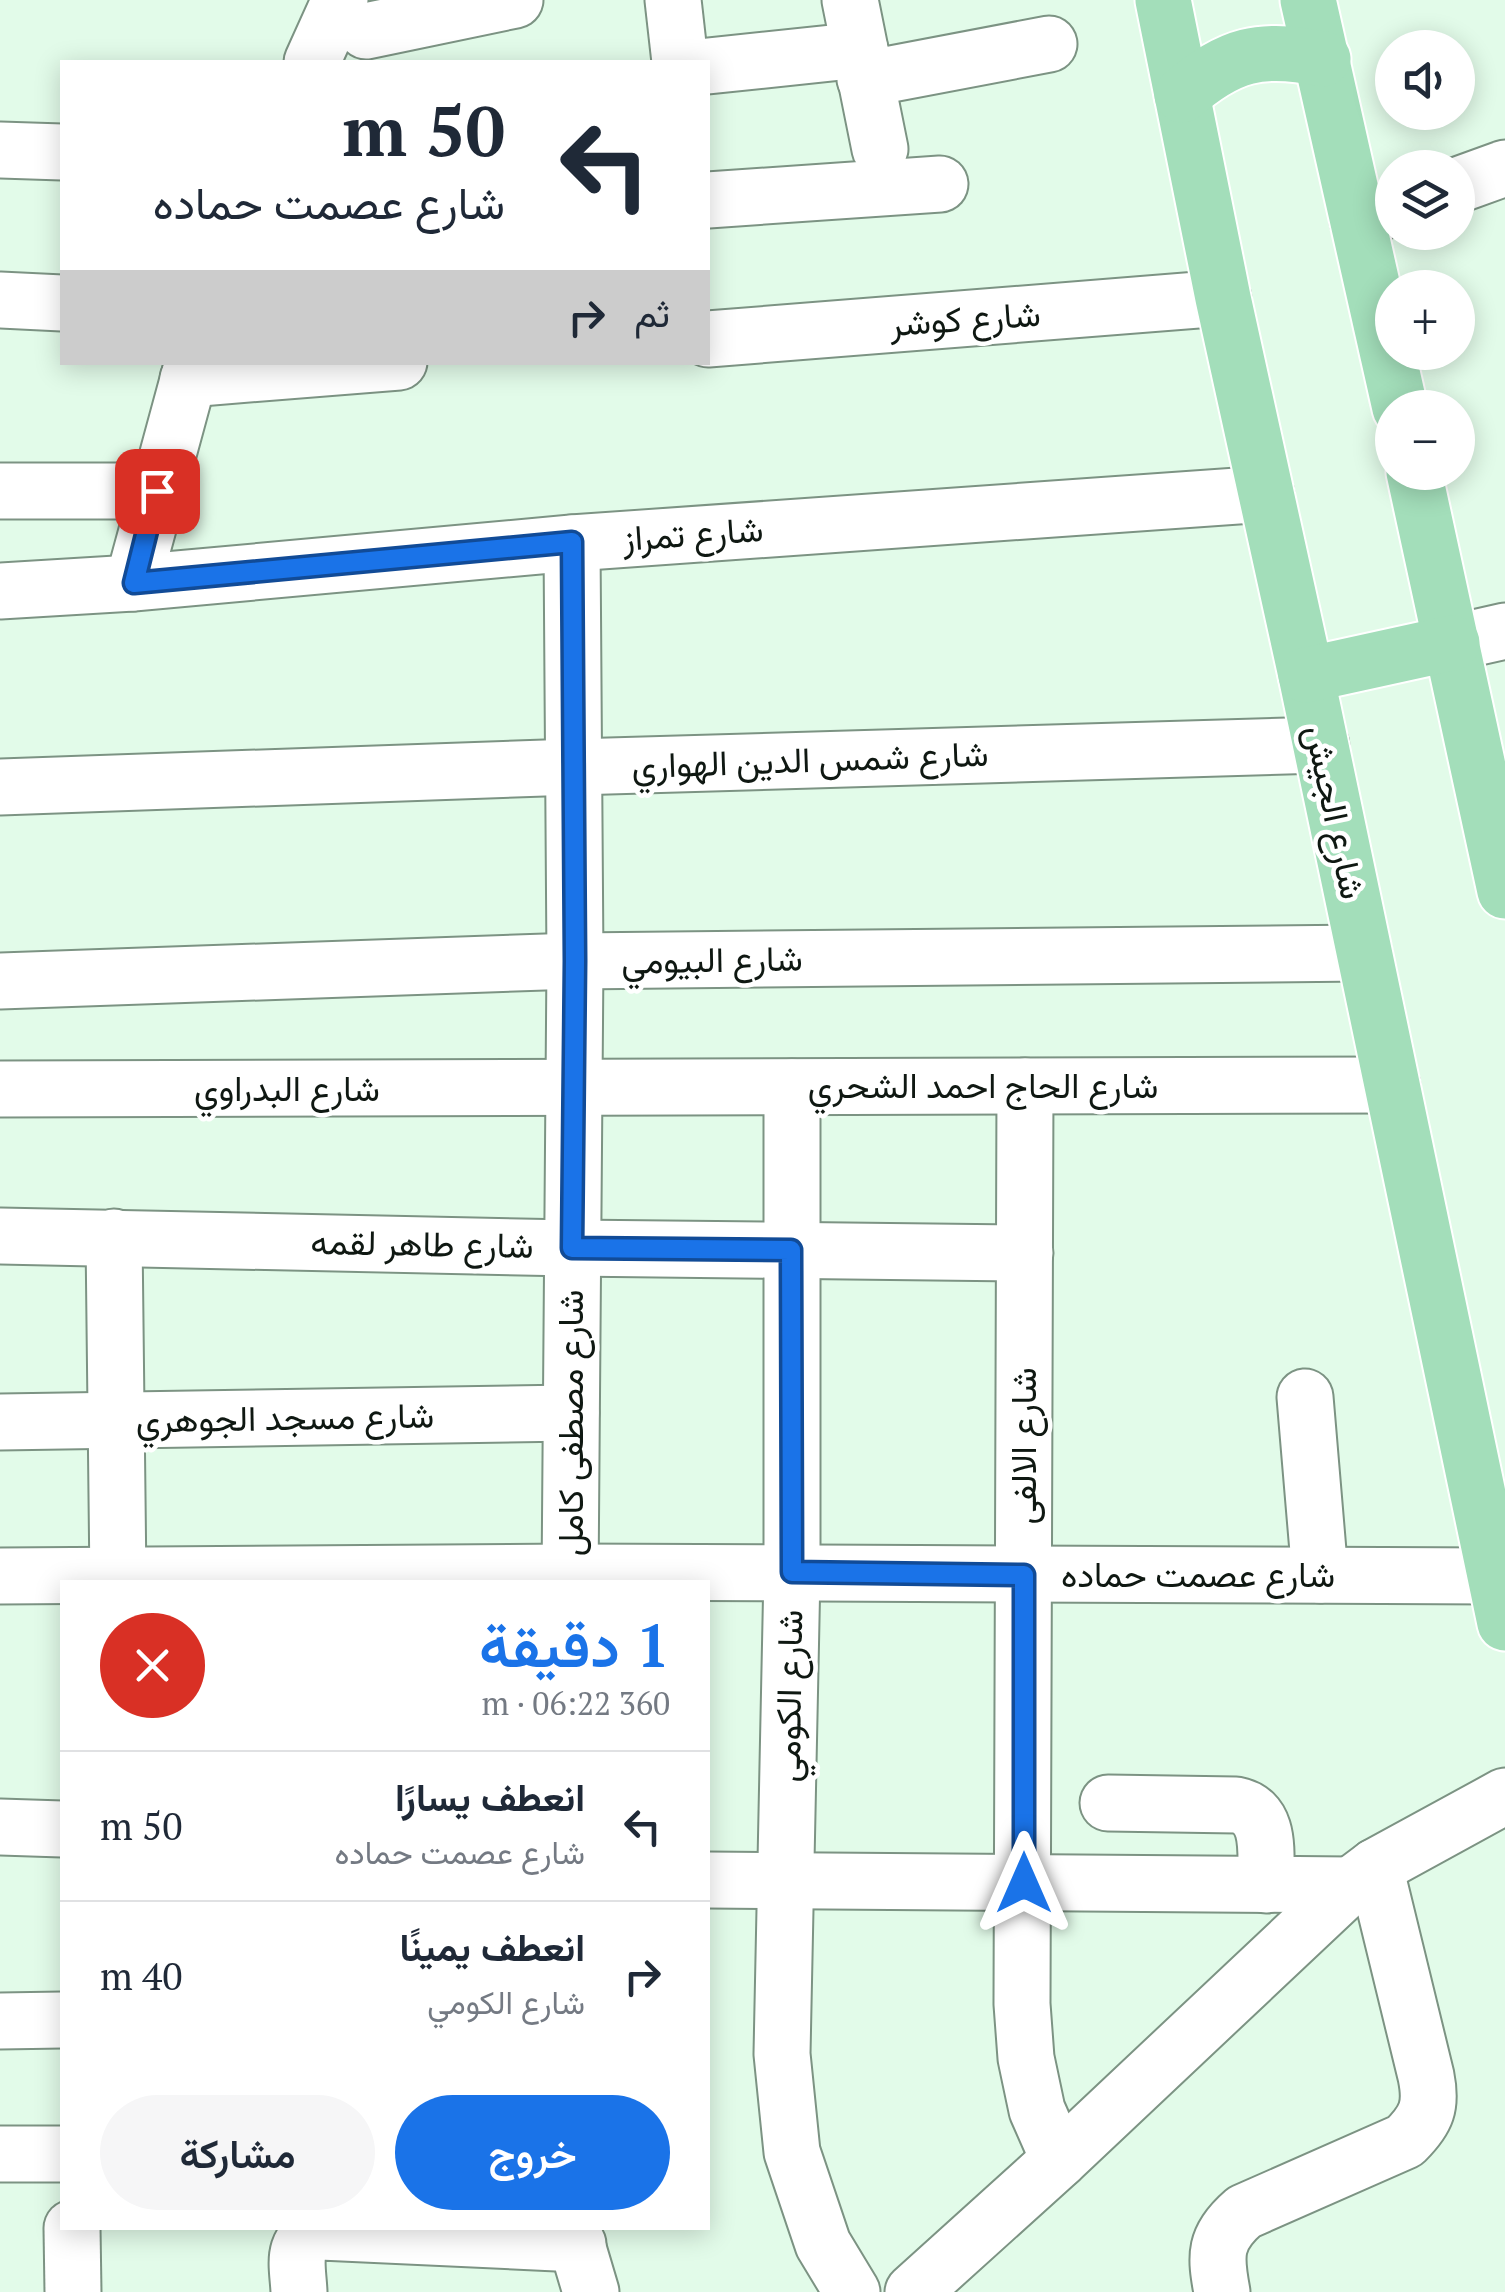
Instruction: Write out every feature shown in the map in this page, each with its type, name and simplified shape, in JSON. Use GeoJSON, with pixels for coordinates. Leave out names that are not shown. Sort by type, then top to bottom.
{"type":"FeatureCollection","features":[{"type":"Feature","properties":{"kind":"main road","name":"شارع الجيش"},"geometry":{"type":"LineString","coordinates":[[1162,0],[1500,1600]]}},
{"type":"Feature","properties":{"kind":"main road"},"geometry":{"type":"LineString","coordinates":[[1308,0],[1323,60],[1375,215]]}},
{"type":"Feature","properties":{"kind":"main road"},"geometry":{"type":"LineString","coordinates":[[1182,95],[1205,75],[1232,61],[1262,53],[1292,53],[1323,60]]}},
{"type":"Feature","properties":{"kind":"main road"},"geometry":{"type":"LineString","coordinates":[[1380,250],[1398,390]]}},
{"type":"Feature","properties":{"kind":"main road"},"geometry":{"type":"LineString","coordinates":[[1418,490],[1505,890]]}},
{"type":"Feature","properties":{"kind":"main road"},"geometry":{"type":"LineString","coordinates":[[1306,675],[1452,643]]}},
{"type":"Feature","properties":{"kind":"street"},"geometry":{"type":"LineString","coordinates":[[314,60],[353,15],[432,40],[515,0]]}},
{"type":"Feature","properties":{"kind":"street"},"geometry":{"type":"LineString","coordinates":[[673,0],[680,60]]}},
{"type":"Feature","properties":{"kind":"street"},"geometry":{"type":"LineString","coordinates":[[859,43],[880,149]]}},
{"type":"Feature","properties":{"kind":"street"},"geometry":{"type":"LineString","coordinates":[[710,66],[859,43],[1049,44]]}},
{"type":"Feature","properties":{"kind":"street"},"geometry":{"type":"LineString","coordinates":[[0,150],[60,152]]}},
{"type":"Feature","properties":{"kind":"street"},"geometry":{"type":"LineString","coordinates":[[1475,179],[1505,168]]}},
{"type":"Feature","properties":{"kind":"street"},"geometry":{"type":"LineString","coordinates":[[710,200],[940,184]]}},
{"type":"Feature","properties":{"kind":"street","name":"شارع كوشر"},"geometry":{"type":"LineString","coordinates":[[710,338],[1223,298]]}},
{"type":"Feature","properties":{"kind":"street"},"geometry":{"type":"LineString","coordinates":[[0,300],[60,302]]}},
{"type":"Feature","properties":{"kind":"street"},"geometry":{"type":"LineString","coordinates":[[134,583],[191,371],[330,365]]}},
{"type":"Feature","properties":{"kind":"street"},"geometry":{"type":"LineString","coordinates":[[0,491],[157,491]]}},
{"type":"Feature","properties":{"kind":"street","name":"شارع تمراز"},"geometry":{"type":"LineString","coordinates":[[0,591],[134,583],[572,542],[1266,494]]}},
{"type":"Feature","properties":{"kind":"street","name":"شارع مصطفى كامل"},"geometry":{"type":"LineString","coordinates":[[570,1577],[575,961],[572,542]]}},
{"type":"Feature","properties":{"kind":"street"},"geometry":{"type":"LineString","coordinates":[[1452,643],[1505,631]]}},
{"type":"Feature","properties":{"kind":"street","name":"شارع شمس الدين الهواري"},"geometry":{"type":"LineString","coordinates":[[0,788],[1321,745]]}},
{"type":"Feature","properties":{"kind":"street","name":"شارع البيومي"},"geometry":{"type":"LineString","coordinates":[[0,982],[575,961],[1364,953]]}},
{"type":"Feature","properties":{"kind":"street","name":"شارع الحاج احمد الشحري"},"geometry":{"type":"LineString","coordinates":[[573,1088],[1392,1085]]}},
{"type":"Feature","properties":{"kind":"street","name":"شارع الالفى"},"geometry":{"type":"LineString","coordinates":[[1025,1086],[1022,2004],[1026,2058],[1037,2110],[1059,2160]]}},
{"type":"Feature","properties":{"kind":"street","name":"شارع الكومي"},"geometry":{"type":"LineString","coordinates":[[792,1087],[792,1572],[782,2054],[792,2152],[823,2244],[852,2292]]}},
{"type":"Feature","properties":{"kind":"street","name":"شارع البدراوي"},"geometry":{"type":"LineString","coordinates":[[0,1089],[573,1088]]}},
{"type":"Feature","properties":{"kind":"street","name":"شارع طاهر لقمه"},"geometry":{"type":"LineString","coordinates":[[0,1236],[1025,1254]]}},
{"type":"Feature","properties":{"kind":"street"},"geometry":{"type":"LineString","coordinates":[[114,1237],[118,1578]]}},
{"type":"Feature","properties":{"kind":"street"},"geometry":{"type":"LineString","coordinates":[[1305,1397],[1320,1575]]}},
{"type":"Feature","properties":{"kind":"street","name":"شارع مسجد الجوهري"},"geometry":{"type":"LineString","coordinates":[[0,1422],[571,1413]]}},
{"type":"Feature","properties":{"kind":"street","name":"شارع عصمت حماده"},"geometry":{"type":"LineString","coordinates":[[0,1576],[570,1577],[792,1572],[1320,1575],[1500,1600]]}},
{"type":"Feature","properties":{"kind":"street"},"geometry":{"type":"LineString","coordinates":[[913,2292],[1363,1876],[1505,1796]]}},
{"type":"Feature","properties":{"kind":"street"},"geometry":{"type":"LineString","coordinates":[[1108,1804],[1246,1807],[1262,1822],[1266,1884]]}},
{"type":"Feature","properties":{"kind":"street"},"geometry":{"type":"LineString","coordinates":[[0,1827],[60,1829]]}},
{"type":"Feature","properties":{"kind":"street"},"geometry":{"type":"LineString","coordinates":[[710,1880],[1266,1884],[1363,1876]]}},
{"type":"Feature","properties":{"kind":"street"},"geometry":{"type":"LineString","coordinates":[[1222,2292],[1216,2257],[1220,2239],[1230,2224],[1244,2212],[1404,2141],[1427,2112],[1426,2076],[1363,1876]]}},
{"type":"Feature","properties":{"kind":"street"},"geometry":{"type":"LineString","coordinates":[[0,2021],[60,2020]]}},
{"type":"Feature","properties":{"kind":"street"},"geometry":{"type":"LineString","coordinates":[[0,2154],[60,2154]]}},
{"type":"Feature","properties":{"kind":"street"},"geometry":{"type":"LineString","coordinates":[[72,2230],[72,2292]]}},
{"type":"Feature","properties":{"kind":"street"},"geometry":{"type":"LineString","coordinates":[[299,2292],[299,2248],[307,2236],[321,2232],[580,2255]]}},
{"type":"Feature","properties":{"kind":"route"},"geometry":{"type":"LineString","coordinates":[[157,491],[134,583],[572,542],[575,961],[572,1248],[791,1250],[792,1572],[1024,1575],[1024,1883]]}}]}
